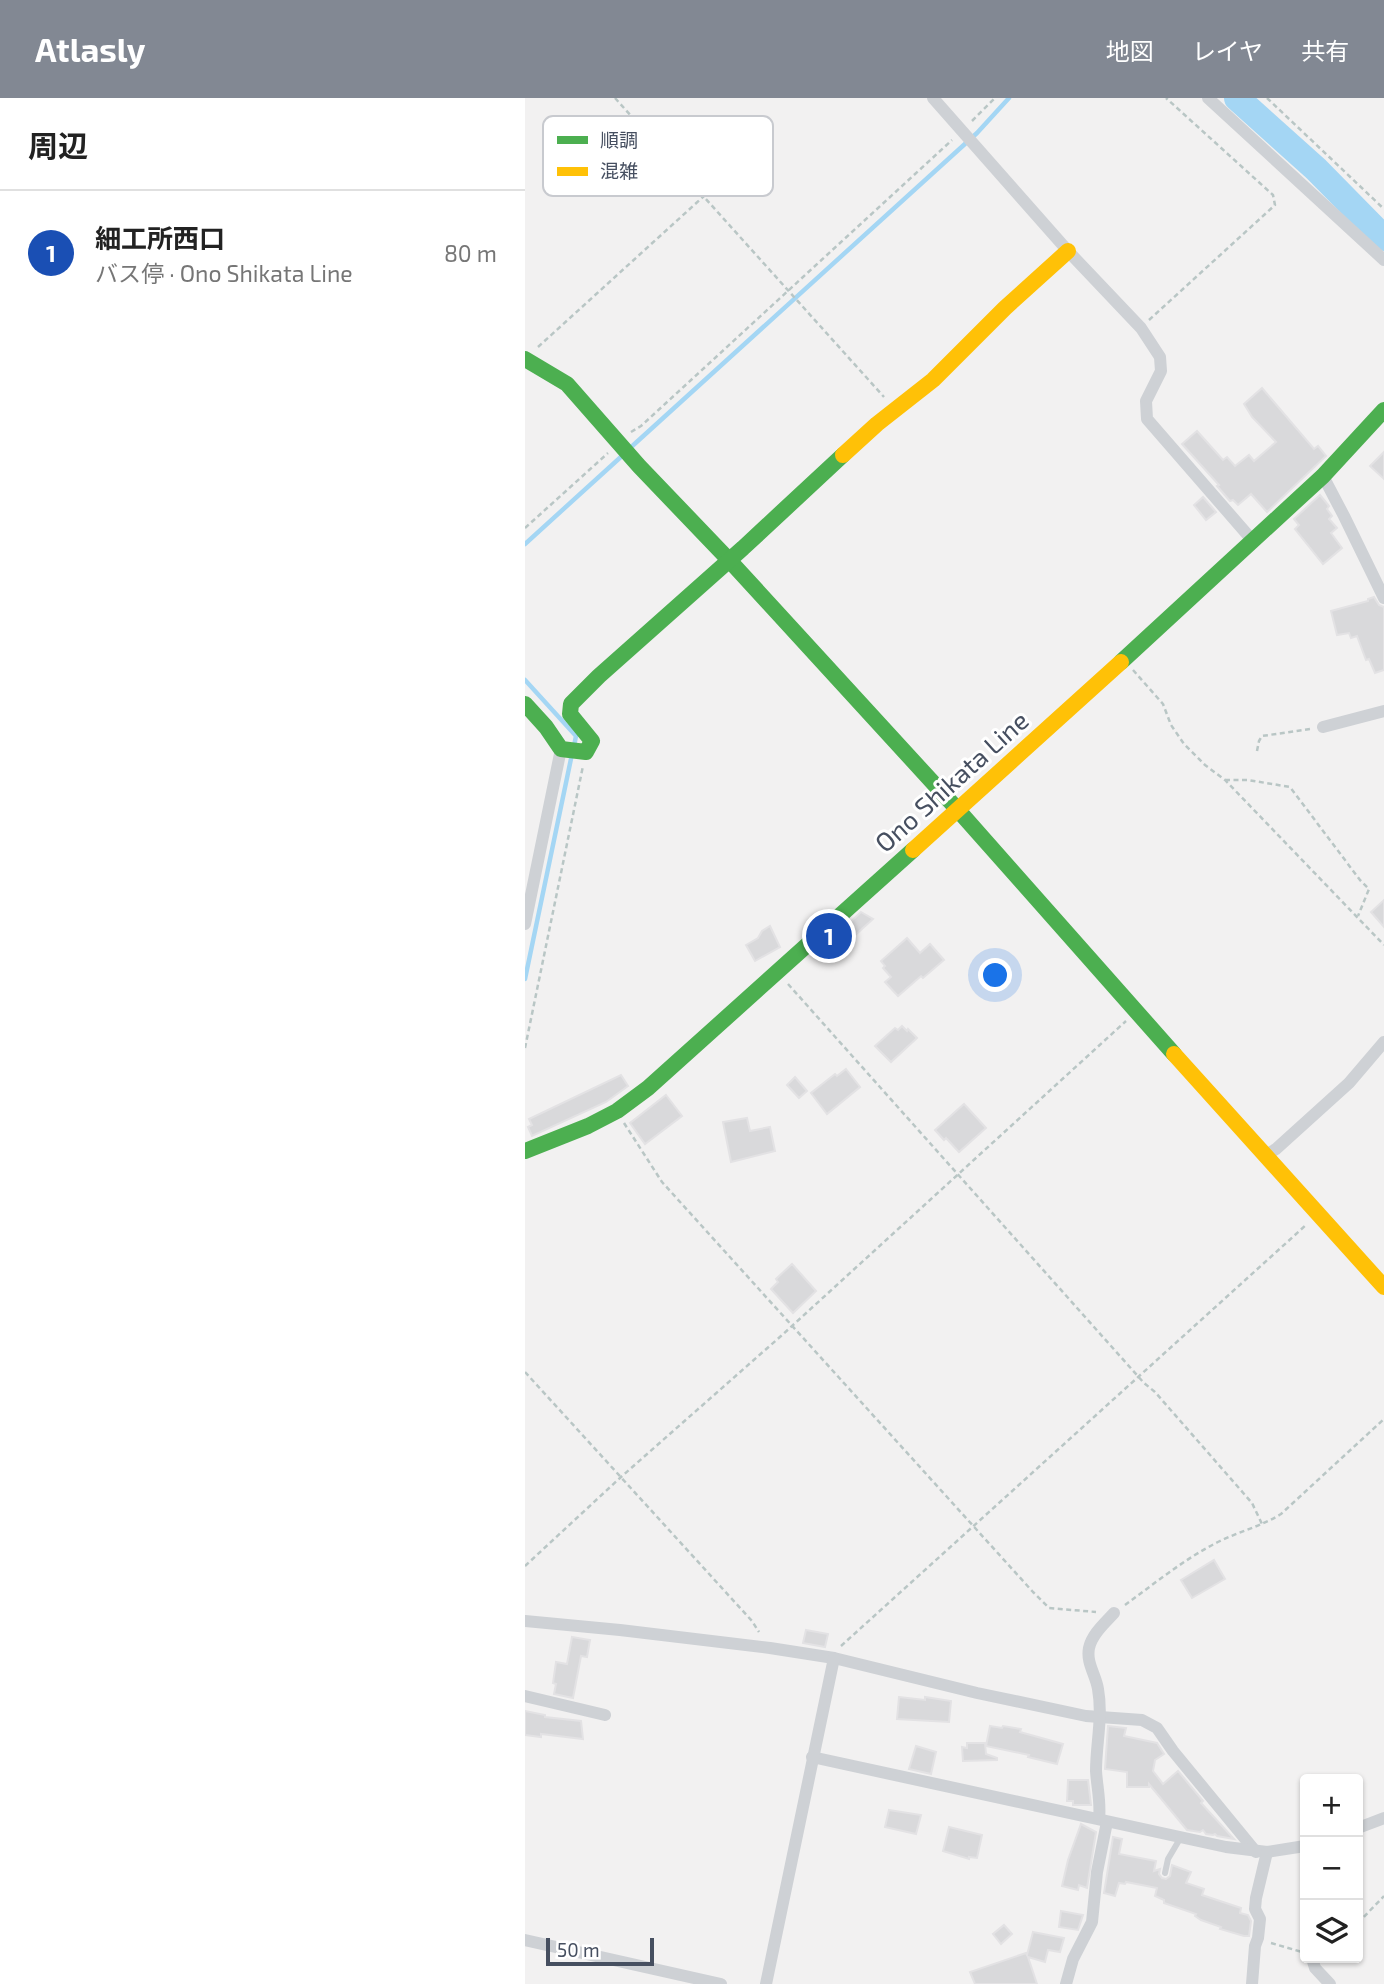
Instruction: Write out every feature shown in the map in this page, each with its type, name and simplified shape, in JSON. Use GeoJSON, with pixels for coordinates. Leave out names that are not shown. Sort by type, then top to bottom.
{"type":"FeatureCollection","features":[{"type":"Feature","properties":{"kind":"street"},"geometry":{"type":"LineString","coordinates":[[933,98],[1068,251],[1141,328],[1160,357],[1161,371],[1146,401],[1147,419],[1253,541]]}},
{"type":"Feature","properties":{"kind":"street"},"geometry":{"type":"LineString","coordinates":[[1208,98],[1384,260]]}},
{"type":"Feature","properties":{"kind":"street"},"geometry":{"type":"LineString","coordinates":[[525,704],[561,748],[586,752],[592,741],[570,714],[571,704],[877,424],[933,380],[1005,308],[1068,251]]}},
{"type":"Feature","properties":{"kind":"street"},"geometry":{"type":"LineString","coordinates":[[526,359],[567,384],[666,496],[729,560],[958,810],[1384,1287]]}},
{"type":"Feature","properties":{"kind":"street","name":"Ono Shikata Line"},"geometry":{"type":"LineString","coordinates":[[525,1151],[617,1111],[657,1080],[1253,541],[1382,416]]}},
{"type":"Feature","properties":{"kind":"street"},"geometry":{"type":"LineString","coordinates":[[1323,476],[1383,592]]}},
{"type":"Feature","properties":{"kind":"street"},"geometry":{"type":"LineString","coordinates":[[1323,727],[1384,710]]}},
{"type":"Feature","properties":{"kind":"street"},"geometry":{"type":"LineString","coordinates":[[525,924],[561,748]]}},
{"type":"Feature","properties":{"kind":"street"},"geometry":{"type":"LineString","coordinates":[[1265,1156],[1349,1083],[1384,1042]]}},
{"type":"Feature","properties":{"kind":"street"},"geometry":{"type":"LineString","coordinates":[[1066,1984],[1073,1959],[1092,1922],[1103,1821],[1096,1771],[1100,1718],[1098,1688],[1089,1664],[1089,1646],[1114,1613]]}},
{"type":"Feature","properties":{"kind":"street"},"geometry":{"type":"LineString","coordinates":[[525,1621],[620,1630],[834,1658],[978,1693],[1100,1718],[1142,1720],[1157,1728],[1173,1751],[1261,1852],[1255,1909],[1260,1919],[1252,1984]]}},
{"type":"Feature","properties":{"kind":"street"},"geometry":{"type":"LineString","coordinates":[[766,1984],[834,1658]]}},
{"type":"Feature","properties":{"kind":"street"},"geometry":{"type":"LineString","coordinates":[[525,1696],[605,1714]]}},
{"type":"Feature","properties":{"kind":"street"},"geometry":{"type":"LineString","coordinates":[[812,1757],[1226,1847],[1261,1852],[1300,1847]]}},
{"type":"Feature","properties":{"kind":"street"},"geometry":{"type":"LineString","coordinates":[[1363,1826],[1384,1818]]}},
{"type":"Feature","properties":{"kind":"street"},"geometry":{"type":"LineString","coordinates":[[525,1940],[721,1984]]}},
{"type":"Feature","properties":{"kind":"street"},"geometry":{"type":"LineString","coordinates":[[1314,1963],[1330,1984]]}},
{"type":"Feature","properties":{"kind":"lane"},"geometry":{"type":"LineString","coordinates":[[1165,1873],[1168,1859],[1181,1837]]}},
{"type":"Feature","properties":{"kind":"path"},"geometry":{"type":"LineString","coordinates":[[615,98],[631,116]]}},
{"type":"Feature","properties":{"kind":"path"},"geometry":{"type":"LineString","coordinates":[[525,528],[629,433],[641,426],[995,98]]}},
{"type":"Feature","properties":{"kind":"path"},"geometry":{"type":"LineString","coordinates":[[1141,328],[1276,205],[1273,195],[1166,98]]}},
{"type":"Feature","properties":{"kind":"path"},"geometry":{"type":"LineString","coordinates":[[1267,98],[1384,209]]}},
{"type":"Feature","properties":{"kind":"path"},"geometry":{"type":"LineString","coordinates":[[526,359],[704,196],[888,402]]}},
{"type":"Feature","properties":{"kind":"path"},"geometry":{"type":"LineString","coordinates":[[1123,659],[1163,704],[1171,725],[1184,744],[1225,780],[1384,945]]}},
{"type":"Feature","properties":{"kind":"path"},"geometry":{"type":"LineString","coordinates":[[1257,751],[1262,736],[1323,727]]}},
{"type":"Feature","properties":{"kind":"path"},"geometry":{"type":"LineString","coordinates":[[525,1048],[586,752]]}},
{"type":"Feature","properties":{"kind":"path"},"geometry":{"type":"LineString","coordinates":[[1225,780],[1248,780],[1290,788],[1369,889],[1357,918]]}},
{"type":"Feature","properties":{"kind":"path"},"geometry":{"type":"LineString","coordinates":[[776,971],[1252,1503],[1262,1524]]}},
{"type":"Feature","properties":{"kind":"path"},"geometry":{"type":"LineString","coordinates":[[525,1566],[1136,1012]]}},
{"type":"Feature","properties":{"kind":"path"},"geometry":{"type":"LineString","coordinates":[[617,1111],[662,1182],[1049,1608],[1114,1613],[1180,1565],[1216,1543],[1281,1514],[1384,1419]]}},
{"type":"Feature","properties":{"kind":"path"},"geometry":{"type":"LineString","coordinates":[[834,1658],[842,1646],[1318,1214]]}},
{"type":"Feature","properties":{"kind":"path"},"geometry":{"type":"LineString","coordinates":[[525,1372],[752,1621],[770,1648]]}},
{"type":"Feature","properties":{"kind":"path"},"geometry":{"type":"LineString","coordinates":[[1363,1918],[1384,1896]]}},
{"type":"Feature","properties":{"kind":"path"},"geometry":{"type":"LineString","coordinates":[[1258,1938],[1300,1951]]}},
{"type":"Feature","properties":{"kind":"building"},"geometry":{"type":"Polygon","coordinates":[[[1262,388],[1314,449],[1318,446],[1326,456],[1267,512],[1251,494],[1238,505],[1233,500],[1230,501],[1182,444],[1197,431],[1223,460],[1227,457],[1235,466],[1249,455],[1254,461],[1276,442],[1252,417],[1244,404],[1262,388]]]}},
{"type":"Feature","properties":{"kind":"building"},"geometry":{"type":"Polygon","coordinates":[[[1384,452],[1384,479],[1370,466],[1384,452]]]}},
{"type":"Feature","properties":{"kind":"building"},"geometry":{"type":"Polygon","coordinates":[[[1320,495],[1329,506],[1327,509],[1332,516],[1329,519],[1337,528],[1331,533],[1342,548],[1323,564],[1295,529],[1299,525],[1294,519],[1320,495]]]}},
{"type":"Feature","properties":{"kind":"building"},"geometry":{"type":"Polygon","coordinates":[[[1203,497],[1216,512],[1206,520],[1194,505],[1203,497]]]}},
{"type":"Feature","properties":{"kind":"building"},"geometry":{"type":"Polygon","coordinates":[[[1374,597],[1379,605],[1384,607],[1384,670],[1375,673],[1369,659],[1366,660],[1357,636],[1351,638],[1349,633],[1337,635],[1331,611],[1374,597]]]}},
{"type":"Feature","properties":{"kind":"building"},"geometry":{"type":"Polygon","coordinates":[[[1384,900],[1384,927],[1371,912],[1384,900]]]}},
{"type":"Feature","properties":{"kind":"building"},"geometry":{"type":"Polygon","coordinates":[[[861,912],[873,919],[853,937],[844,928],[861,912]]]}},
{"type":"Feature","properties":{"kind":"building"},"geometry":{"type":"Polygon","coordinates":[[[770,926],[780,947],[755,961],[746,945],[770,926]]]}},
{"type":"Feature","properties":{"kind":"building"},"geometry":{"type":"Polygon","coordinates":[[[907,938],[920,953],[930,944],[944,960],[898,996],[885,982],[891,977],[881,961],[907,938]]]}},
{"type":"Feature","properties":{"kind":"building"},"geometry":{"type":"Polygon","coordinates":[[[902,1026],[917,1038],[891,1062],[875,1046],[895,1028],[898,1030],[902,1026]]]}},
{"type":"Feature","properties":{"kind":"building"},"geometry":{"type":"Polygon","coordinates":[[[846,1069],[860,1087],[827,1114],[811,1093],[846,1069]]]}},
{"type":"Feature","properties":{"kind":"building"},"geometry":{"type":"Polygon","coordinates":[[[621,1075],[628,1086],[606,1102],[532,1136],[528,1127],[532,1125],[529,1119],[621,1075]]]}},
{"type":"Feature","properties":{"kind":"building"},"geometry":{"type":"Polygon","coordinates":[[[795,1077],[807,1091],[799,1098],[787,1085],[795,1077]]]}},
{"type":"Feature","properties":{"kind":"building"},"geometry":{"type":"Polygon","coordinates":[[[666,1095],[682,1116],[645,1144],[630,1123],[666,1095]]]}},
{"type":"Feature","properties":{"kind":"building"},"geometry":{"type":"Polygon","coordinates":[[[964,1104],[986,1128],[959,1152],[935,1130],[964,1104]]]}},
{"type":"Feature","properties":{"kind":"building"},"geometry":{"type":"Polygon","coordinates":[[[747,1118],[750,1131],[770,1127],[775,1151],[731,1162],[723,1122],[747,1118]]]}},
{"type":"Feature","properties":{"kind":"building"},"geometry":{"type":"Polygon","coordinates":[[[792,1264],[816,1291],[793,1313],[771,1289],[778,1282],[776,1279],[792,1264]]]}},
{"type":"Feature","properties":{"kind":"building"},"geometry":{"type":"Polygon","coordinates":[[[1214,1560],[1225,1579],[1192,1598],[1181,1580],[1214,1560]]]}},
{"type":"Feature","properties":{"kind":"building"},"geometry":{"type":"Polygon","coordinates":[[[806,1630],[828,1634],[825,1647],[803,1643],[806,1630]]]}},
{"type":"Feature","properties":{"kind":"building"},"geometry":{"type":"Polygon","coordinates":[[[572,1637],[590,1640],[587,1657],[581,1656],[573,1698],[554,1694],[556,1684],[553,1683],[556,1662],[567,1664],[572,1637]]]}},
{"type":"Feature","properties":{"kind":"building"},"geometry":{"type":"Polygon","coordinates":[[[899,1697],[951,1701],[949,1722],[897,1719],[899,1697]]]}},
{"type":"Feature","properties":{"kind":"building"},"geometry":{"type":"Polygon","coordinates":[[[525,1711],[545,1717],[581,1721],[583,1739],[525,1735],[525,1711]]]}},
{"type":"Feature","properties":{"kind":"building"},"geometry":{"type":"Polygon","coordinates":[[[990,1726],[1021,1729],[1020,1732],[1063,1744],[1057,1764],[986,1746],[990,1726]]]}},
{"type":"Feature","properties":{"kind":"building"},"geometry":{"type":"Polygon","coordinates":[[[1108,1726],[1126,1728],[1124,1736],[1157,1743],[1164,1754],[1155,1760],[1153,1771],[1163,1784],[1178,1771],[1203,1801],[1201,1803],[1234,1839],[1206,1834],[1203,1830],[1187,1830],[1149,1784],[1149,1787],[1127,1787],[1127,1772],[1105,1769],[1108,1726]]]}},
{"type":"Feature","properties":{"kind":"building"},"geometry":{"type":"Polygon","coordinates":[[[967,1743],[985,1743],[986,1754],[997,1760],[963,1761],[962,1747],[967,1748],[967,1743]]]}},
{"type":"Feature","properties":{"kind":"building"},"geometry":{"type":"Polygon","coordinates":[[[916,1746],[936,1752],[931,1774],[909,1769],[916,1746]]]}},
{"type":"Feature","properties":{"kind":"building"},"geometry":{"type":"Polygon","coordinates":[[[1068,1780],[1088,1780],[1091,1805],[1073,1805],[1073,1801],[1067,1801],[1068,1780]]]}},
{"type":"Feature","properties":{"kind":"building"},"geometry":{"type":"Polygon","coordinates":[[[889,1810],[921,1815],[916,1834],[885,1827],[889,1810]]]}},
{"type":"Feature","properties":{"kind":"building"},"geometry":{"type":"Polygon","coordinates":[[[1081,1824],[1096,1832],[1087,1888],[1079,1885],[1078,1890],[1062,1886],[1081,1824]]]}},
{"type":"Feature","properties":{"kind":"building"},"geometry":{"type":"Polygon","coordinates":[[[949,1827],[982,1835],[977,1858],[969,1859],[943,1851],[949,1827]]]}},
{"type":"Feature","properties":{"kind":"building"},"geometry":{"type":"Polygon","coordinates":[[[1113,1837],[1122,1839],[1119,1854],[1156,1861],[1154,1871],[1160,1869],[1162,1878],[1170,1876],[1172,1865],[1191,1872],[1186,1883],[1204,1889],[1202,1895],[1241,1908],[1240,1913],[1248,1915],[1251,1921],[1249,1936],[1220,1929],[1221,1927],[1201,1920],[1196,1914],[1164,1903],[1164,1900],[1155,1896],[1157,1888],[1126,1882],[1119,1883],[1115,1896],[1104,1893],[1113,1837]]]}},
{"type":"Feature","properties":{"kind":"building"},"geometry":{"type":"Polygon","coordinates":[[[1061,1911],[1083,1915],[1078,1930],[1059,1927],[1061,1911]]]}},
{"type":"Feature","properties":{"kind":"building"},"geometry":{"type":"Polygon","coordinates":[[[1004,1925],[1012,1934],[1001,1944],[993,1934],[1004,1925]]]}},
{"type":"Feature","properties":{"kind":"building"},"geometry":{"type":"Polygon","coordinates":[[[1033,1932],[1064,1938],[1060,1952],[1048,1950],[1045,1962],[1028,1957],[1037,1984],[975,1984],[970,1972],[1026,1953],[1027,1955],[1033,1932]]]}},
{"type":"Feature","properties":{"kind":"waterway"},"geometry":{"type":"LineString","coordinates":[[629,449],[977,133],[1009,98]]}},
{"type":"Feature","properties":{"kind":"waterway"},"geometry":{"type":"LineString","coordinates":[[1237,98],[1316,169],[1384,238]]}},
{"type":"Feature","properties":{"kind":"waterway"},"geometry":{"type":"LineString","coordinates":[[525,544],[623,455]]}},
{"type":"Feature","properties":{"kind":"waterway"},"geometry":{"type":"LineString","coordinates":[[525,680],[576,736],[574,746]]}},
{"type":"Feature","properties":{"kind":"waterway"},"geometry":{"type":"LineString","coordinates":[[525,979],[572,754]]}},
{"type":"Feature","properties":{"kind":"traffic: fast"},"geometry":{"type":"LineString","coordinates":[[525,359],[567,384],[639,466],[958,810],[1174,1054]]}},
{"type":"Feature","properties":{"kind":"traffic: fast"},"geometry":{"type":"LineString","coordinates":[[1121,662],[1323,476],[1384,410]]}},
{"type":"Feature","properties":{"kind":"traffic: fast"},"geometry":{"type":"LineString","coordinates":[[525,704],[561,749],[586,752],[592,741],[570,714],[571,704],[843,455]]}},
{"type":"Feature","properties":{"kind":"traffic: fast"},"geometry":{"type":"LineString","coordinates":[[525,1151],[588,1126],[617,1111],[648,1088],[913,850]]}},
{"type":"Feature","properties":{"kind":"traffic: slow"},"geometry":{"type":"LineString","coordinates":[[843,455],[933,380],[1005,308],[1068,251]]}},
{"type":"Feature","properties":{"kind":"traffic: slow"},"geometry":{"type":"LineString","coordinates":[[913,850],[1121,662]]}},
{"type":"Feature","properties":{"kind":"traffic: slow"},"geometry":{"type":"LineString","coordinates":[[1174,1054],[1384,1287]]}},
{"type":"Feature","properties":{"kind":"place","name":"細工所西口"},"geometry":{"type":"Point","coordinates":[829,936]}}]}
